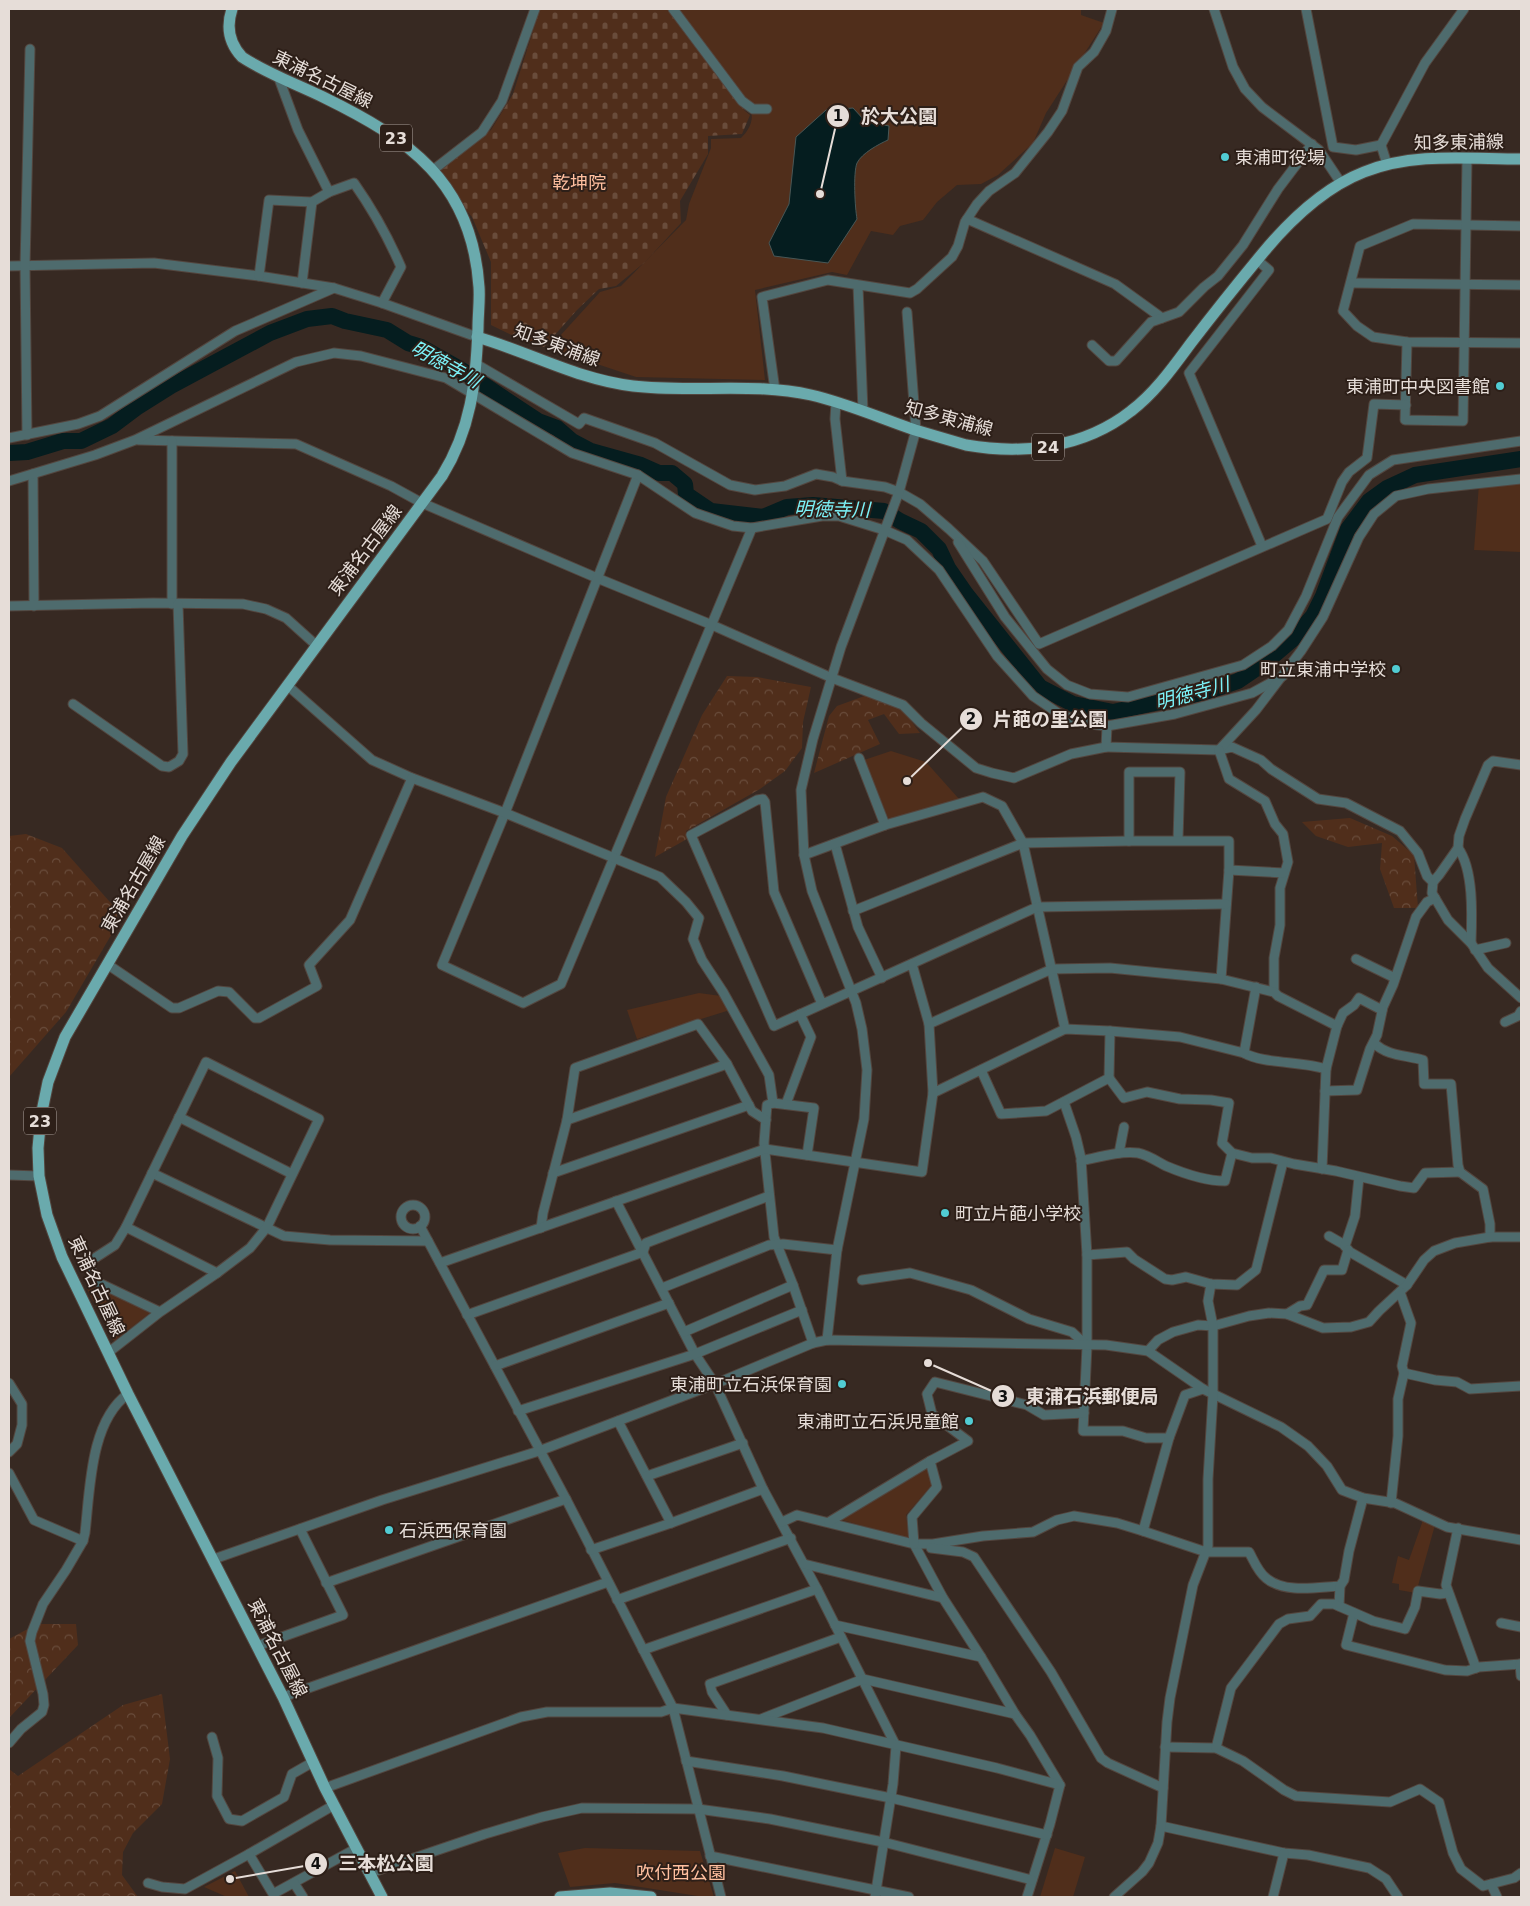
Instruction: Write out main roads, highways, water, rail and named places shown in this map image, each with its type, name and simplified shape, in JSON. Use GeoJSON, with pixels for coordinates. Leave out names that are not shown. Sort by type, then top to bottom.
{"type":"FeatureCollection","features":[{"type":"Feature","properties":{"kind":"main road","name":"東浦名古屋線"},"geometry":{"type":"LineString","coordinates":[[232,9],[228,22],[230,37],[235,50],[249,62],[385,130],[411,148],[444,184],[465,223],[472,245],[479,287],[473,392],[470,410],[459,444],[446,469],[230,762],[182,836],[64,1037],[48,1082],[41,1116],[39,1176],[47,1215],[62,1257],[128,1394],[283,1697],[325,1788],[370,1873],[378,1896]]}},
{"type":"Feature","properties":{"kind":"main road","name":"知多東浦線"},"geometry":{"type":"LineString","coordinates":[[477,337],[510,346],[574,372],[630,386],[662,389],[775,390],[809,395],[836,402],[966,445],[987,448],[1040,449],[1071,442],[1114,422],[1132,410],[1176,363],[1275,239],[1305,208],[1341,184],[1364,172],[1387,164],[1416,158],[1521,159]]}},
{"type":"Feature","properties":{"kind":"main road"},"geometry":{"type":"LineString","coordinates":[[560,1897],[610,1893],[651,1897]]}},
{"type":"Feature","properties":{"kind":"water"},"geometry":{"type":"Polygon","coordinates":[[[853,108],[865,121],[889,126],[888,140],[867,152],[857,163],[855,199],[857,219],[828,263],[774,256],[769,243],[789,204],[796,137],[826,110],[853,108]]]}},
{"type":"Feature","properties":{"kind":"waterway","name":"明徳寺川"},"geometry":{"type":"LineString","coordinates":[[9,453],[27,452],[63,441],[81,441],[112,426],[171,386],[270,333],[307,319],[332,316],[345,321],[387,330],[408,343],[421,347],[460,369],[538,421],[557,428],[572,441],[591,451],[641,465],[659,473],[672,473],[685,484],[686,494],[711,511],[763,517],[787,507],[813,505],[884,511],[921,531],[939,549],[948,568],[966,594],[1040,687],[1073,704],[1113,712],[1206,692],[1238,681],[1266,662],[1293,639],[1313,616],[1323,596],[1348,529],[1369,501],[1387,488],[1415,475],[1521,459]]}},
{"type":"Feature","properties":{"kind":"place","name":"東浦町役場"},"geometry":{"type":"Point","coordinates":[1225,157]}},
{"type":"Feature","properties":{"kind":"place","name":"於大公園"},"geometry":{"type":"Point","coordinates":[820,194]}},
{"type":"Feature","properties":{"kind":"place","name":"東浦町中央図書館"},"geometry":{"type":"Point","coordinates":[1500,386]}},
{"type":"Feature","properties":{"kind":"place","name":"町立東浦中学校"},"geometry":{"type":"Point","coordinates":[1396,669]}},
{"type":"Feature","properties":{"kind":"place","name":"片葩の里公園"},"geometry":{"type":"Point","coordinates":[907,781]}},
{"type":"Feature","properties":{"kind":"place","name":"町立片葩小学校"},"geometry":{"type":"Point","coordinates":[945,1213]}},
{"type":"Feature","properties":{"kind":"place","name":"東浦石浜郵便局"},"geometry":{"type":"Point","coordinates":[928,1363]}},
{"type":"Feature","properties":{"kind":"place","name":"東浦町立石浜保育園"},"geometry":{"type":"Point","coordinates":[842,1384]}},
{"type":"Feature","properties":{"kind":"place","name":"東浦町立石浜児童館"},"geometry":{"type":"Point","coordinates":[969,1421]}},
{"type":"Feature","properties":{"kind":"place","name":"石浜西保育園"},"geometry":{"type":"Point","coordinates":[389,1530]}},
{"type":"Feature","properties":{"kind":"place","name":"三本松公園"},"geometry":{"type":"Point","coordinates":[230,1879]}},
{"type":"Feature","properties":{"kind":"park label","name":"乾坤院"},"geometry":{"type":"Point","coordinates":[579,182]}},
{"type":"Feature","properties":{"kind":"park label","name":"吹付西公園"},"geometry":{"type":"Point","coordinates":[681,1872]}}]}
